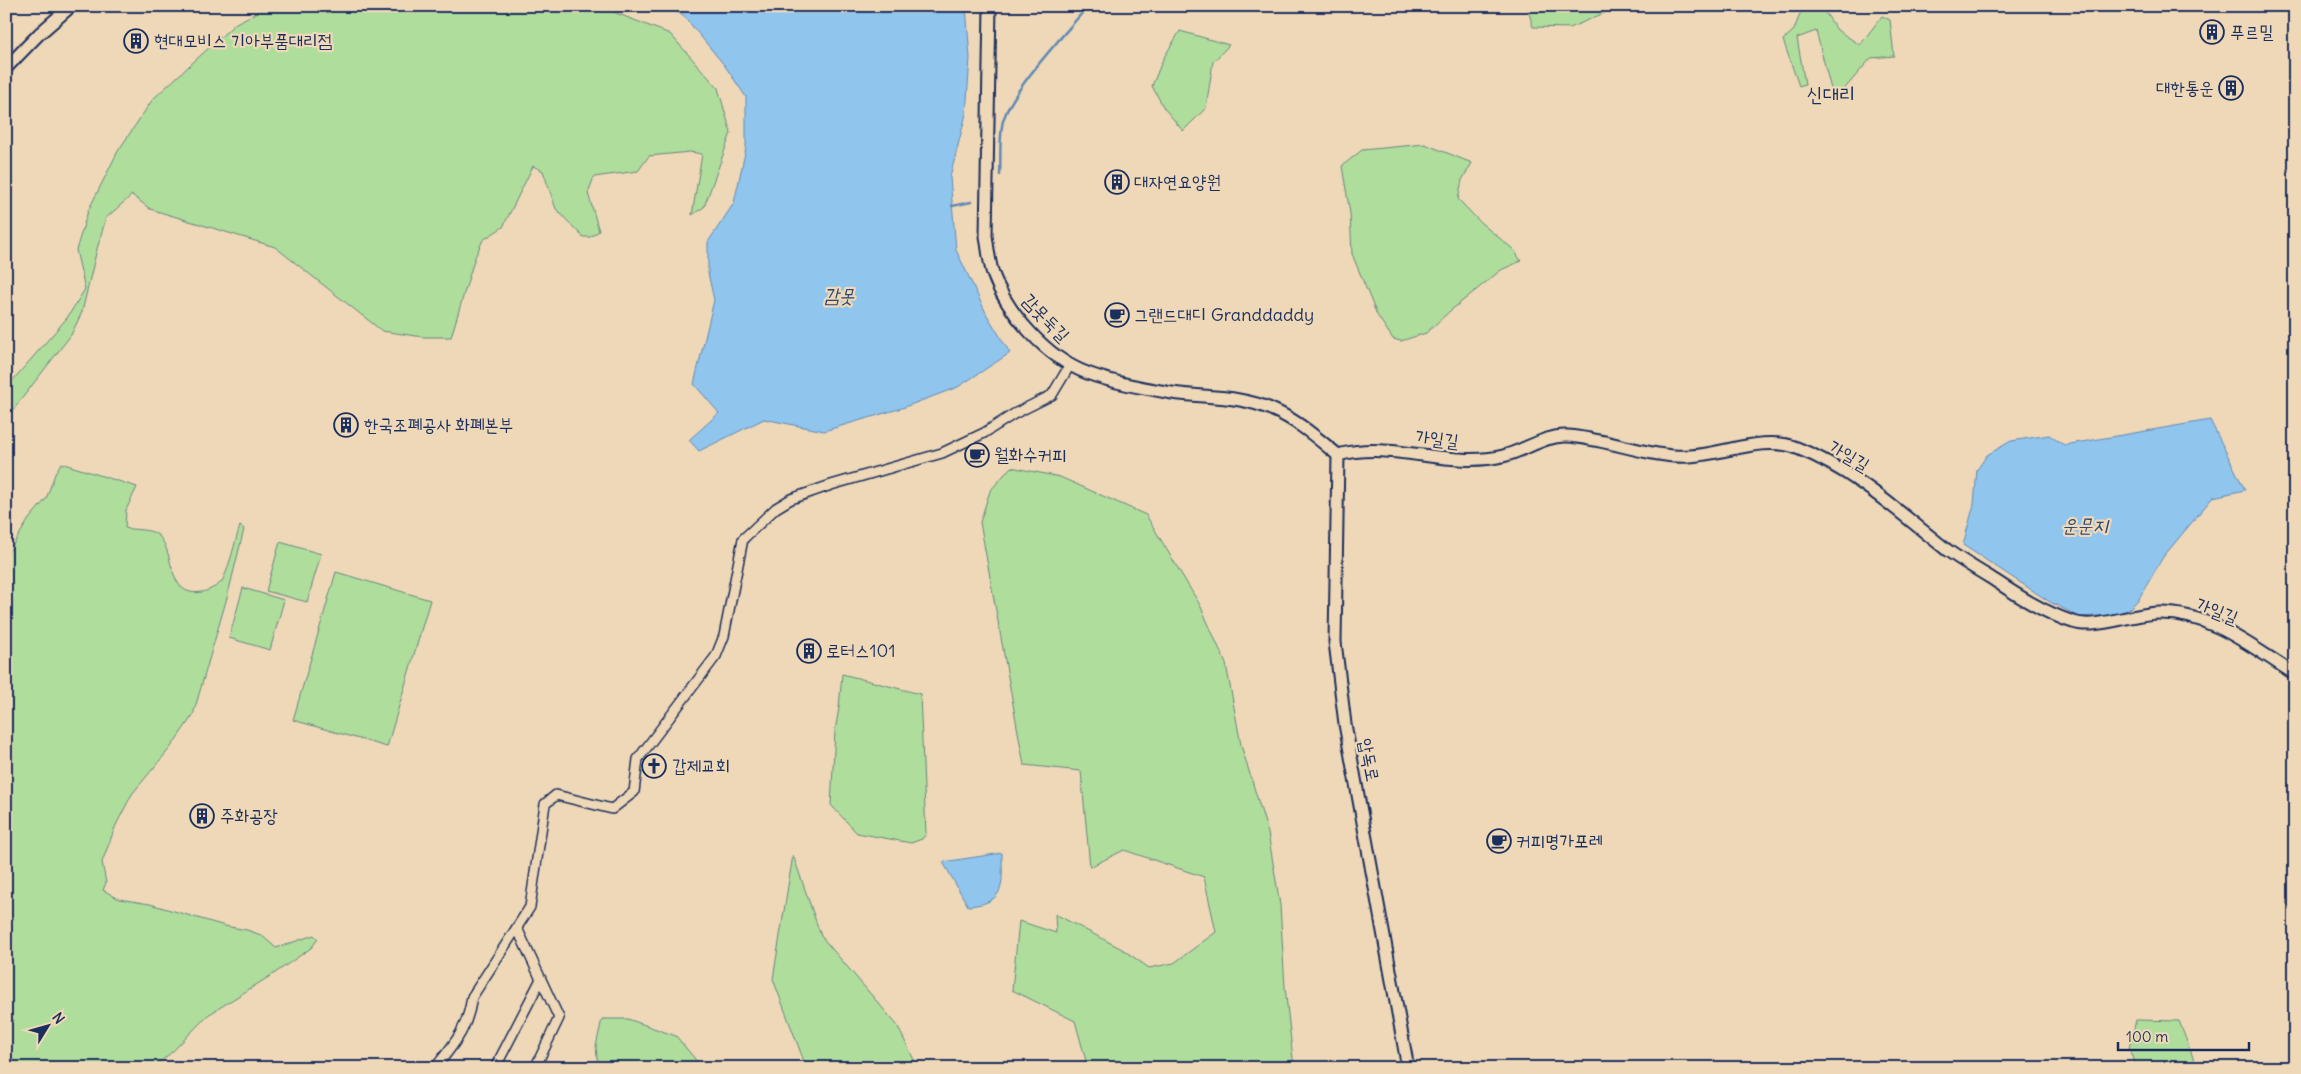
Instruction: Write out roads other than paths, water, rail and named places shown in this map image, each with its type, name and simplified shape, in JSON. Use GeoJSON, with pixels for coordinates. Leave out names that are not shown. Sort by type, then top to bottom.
{"type":"FeatureCollection","features":[{"type":"Feature","properties":{"kind":"street"},"geometry":{"type":"LineString","coordinates":[[6,68],[39,34],[71,6]]}},
{"type":"Feature","properties":{"kind":"street","name":"감못둑길"},"geometry":{"type":"LineString","coordinates":[[990,6],[986,236],[992,272],[1014,313],[1040,342],[1070,365],[1087,373],[1118,382],[1172,393],[1236,399],[1272,409],[1301,426],[1338,455]]}},
{"type":"Feature","properties":{"kind":"street"},"geometry":{"type":"LineString","coordinates":[[438,1067],[461,1036],[469,1015],[472,997],[530,907],[545,804],[556,795],[612,809],[634,792],[638,759],[716,656],[724,636],[743,539],[776,508],[791,499],[831,485],[942,453],[984,434],[1014,414],[1052,395],[1070,365]]}},
{"type":"Feature","properties":{"kind":"street","name":"가일길"},"geometry":{"type":"LineString","coordinates":[[1338,455],[1356,450],[1385,450],[1462,460],[1503,456],[1543,441],[1564,436],[1688,457],[1777,442],[1797,448],[1850,475],[1888,502],[1950,552],[2039,609],[2076,624],[2107,622],[2136,615],[2161,613],[2212,624],[2237,636],[2295,674]]}},
{"type":"Feature","properties":{"kind":"street","name":"압독로"},"geometry":{"type":"LineString","coordinates":[[1338,455],[1336,651],[1344,724],[1408,1068]]}},
{"type":"Feature","properties":{"kind":"street"},"geometry":{"type":"LineString","coordinates":[[516,928],[559,1018],[534,1068]]}},
{"type":"Feature","properties":{"kind":"street"},"geometry":{"type":"LineString","coordinates":[[495,1068],[541,980]]}},
{"type":"Feature","properties":{"kind":"water","name":"감못"},"geometry":{"type":"Polygon","coordinates":[[[660,6],[966,6],[970,58],[966,114],[950,177],[956,250],[987,315],[1010,353],[958,387],[902,408],[824,431],[764,419],[699,451],[689,440],[719,413],[694,384],[714,300],[708,273],[708,242],[734,203],[746,148],[746,97],[725,66],[683,15],[660,6]]]}},
{"type":"Feature","properties":{"kind":"water","name":"운문지"},"geometry":{"type":"Polygon","coordinates":[[[2210,420],[2245,490],[2213,497],[2163,557],[2138,600],[2128,610],[2109,615],[2080,617],[2050,602],[1963,545],[1974,504],[1977,470],[1987,455],[2011,441],[2049,435],[2064,445],[2210,420]]]}},
{"type":"Feature","properties":{"kind":"water"},"geometry":{"type":"Polygon","coordinates":[[[1002,853],[1002,883],[1000,890],[990,901],[968,906],[943,862],[1002,853]]]}},
{"type":"Feature","properties":{"kind":"waterway"},"geometry":{"type":"LineString","coordinates":[[1000,175],[1002,127],[1008,108],[1017,93],[1053,46],[1088,6]]}},
{"type":"Feature","properties":{"kind":"waterway"},"geometry":{"type":"LineString","coordinates":[[952,206],[971,202]]}},
{"type":"Feature","properties":{"kind":"place","name":"푸르밀"},"geometry":{"type":"Point","coordinates":[2212,32]}},
{"type":"Feature","properties":{"kind":"place","name":"현대모비스 기아부품대리점"},"geometry":{"type":"Point","coordinates":[136,41]}},
{"type":"Feature","properties":{"kind":"place","name":"대한통운"},"geometry":{"type":"Point","coordinates":[2231,88]}},
{"type":"Feature","properties":{"kind":"place","name":"대자연요양원"},"geometry":{"type":"Point","coordinates":[1117,182]}},
{"type":"Feature","properties":{"kind":"place","name":"그랜드대디 Granddaddy"},"geometry":{"type":"Point","coordinates":[1117,315]}},
{"type":"Feature","properties":{"kind":"place","name":"한국조폐공사 화폐본부"},"geometry":{"type":"Point","coordinates":[346,425]}},
{"type":"Feature","properties":{"kind":"place","name":"월화수커피"},"geometry":{"type":"Point","coordinates":[977,455]}},
{"type":"Feature","properties":{"kind":"place","name":"로터스101"},"geometry":{"type":"Point","coordinates":[809,651]}},
{"type":"Feature","properties":{"kind":"place","name":"갑제교회"},"geometry":{"type":"Point","coordinates":[654,766]}},
{"type":"Feature","properties":{"kind":"place","name":"주화공장"},"geometry":{"type":"Point","coordinates":[202,816]}},
{"type":"Feature","properties":{"kind":"place","name":"커피명가포레"},"geometry":{"type":"Point","coordinates":[1499,841]}},
{"type":"Feature","properties":{"kind":"district","name":"신대리"},"geometry":{"type":"Point","coordinates":[1831,94]}}]}
